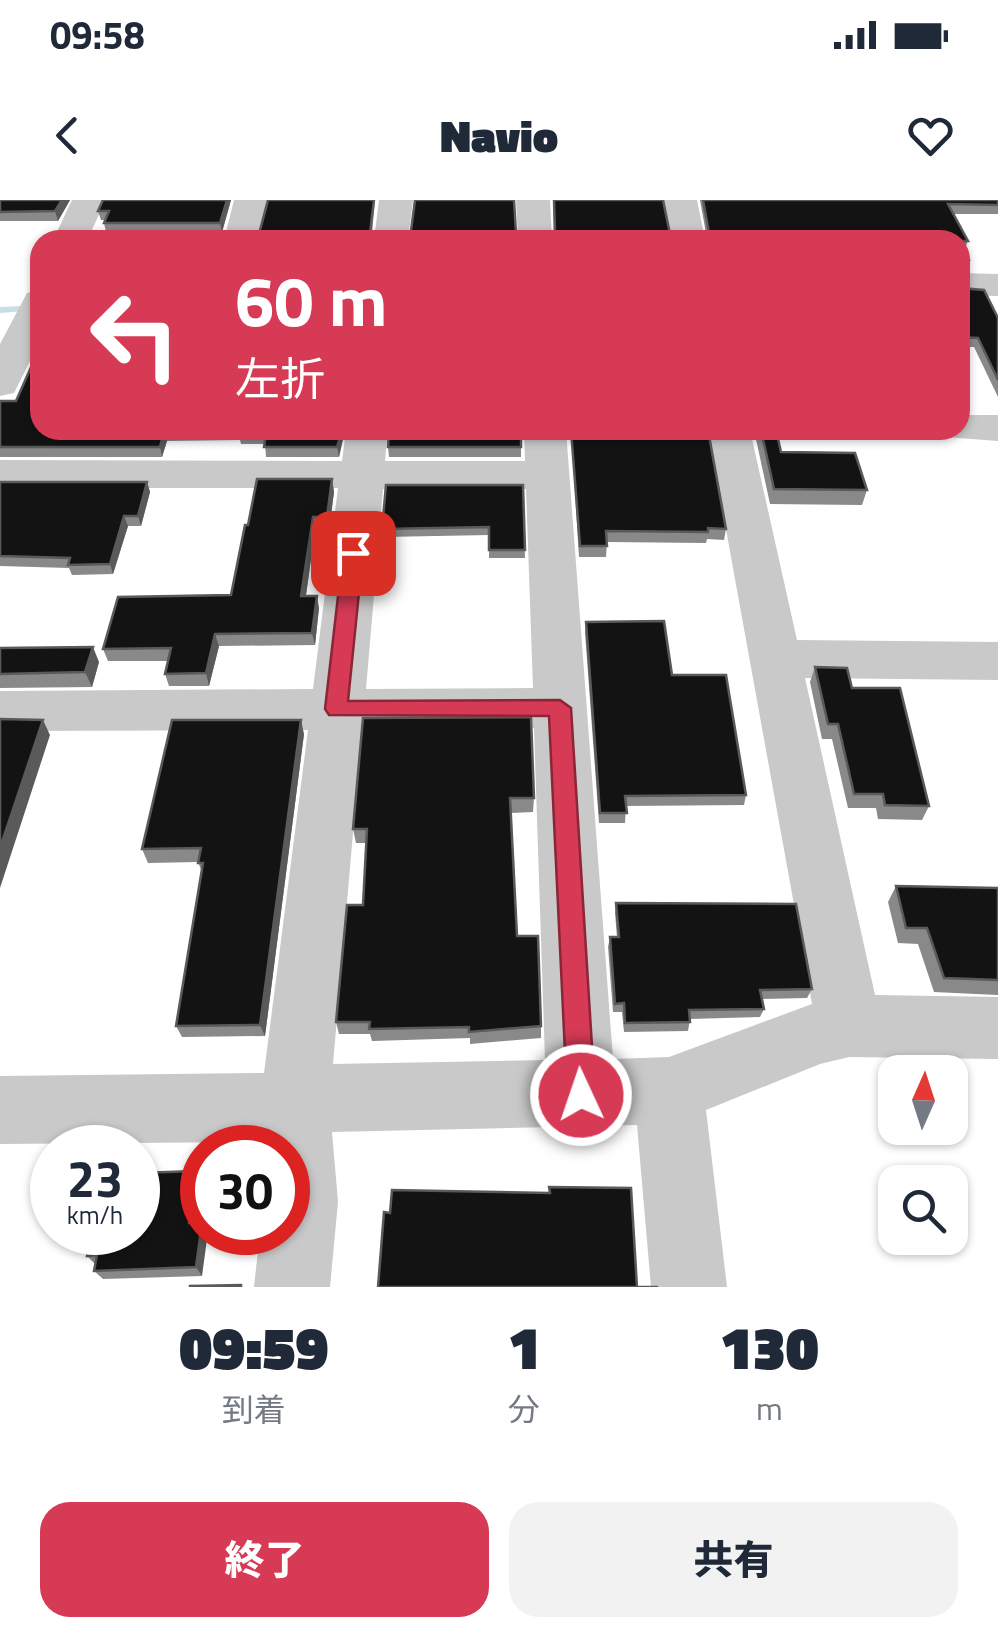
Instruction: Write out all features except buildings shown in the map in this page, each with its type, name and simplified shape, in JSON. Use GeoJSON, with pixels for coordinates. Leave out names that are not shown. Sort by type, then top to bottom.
{"type":"FeatureCollection","features":[{"type":"Feature","properties":{"kind":"street"},"geometry":{"type":"LineString","coordinates":[[75,230],[89,200]]}},
{"type":"Feature","properties":{"kind":"street"},"geometry":{"type":"LineString","coordinates":[[244,230],[251,200]]}},
{"type":"Feature","properties":{"kind":"street"},"geometry":{"type":"LineString","coordinates":[[392,230],[396,200]]}},
{"type":"Feature","properties":{"kind":"street"},"geometry":{"type":"LineString","coordinates":[[533,200],[534,230]]}},
{"type":"Feature","properties":{"kind":"street"},"geometry":{"type":"LineString","coordinates":[[680,200],[686,230]]}},
{"type":"Feature","properties":{"kind":"street"},"geometry":{"type":"LineString","coordinates":[[970,284],[998,284]]}},
{"type":"Feature","properties":{"kind":"street"},"geometry":{"type":"LineString","coordinates":[[0,384],[29,347]]}},
{"type":"Feature","properties":{"kind":"street"},"geometry":{"type":"LineString","coordinates":[[970,428],[998,428]]}},
{"type":"Feature","properties":{"kind":"street"},"geometry":{"type":"LineString","coordinates":[[731,440],[849,1026]]}},
{"type":"Feature","properties":{"kind":"street"},"geometry":{"type":"LineString","coordinates":[[292,1287],[301,1202],[294,1103],[364,452]]}},
{"type":"Feature","properties":{"kind":"street"},"geometry":{"type":"LineString","coordinates":[[0,474],[364,452],[546,453],[581,1095]]}},
{"type":"Feature","properties":{"kind":"street"},"geometry":{"type":"LineString","coordinates":[[774,659],[998,661]]}},
{"type":"Feature","properties":{"kind":"street"},"geometry":{"type":"LineString","coordinates":[[0,712],[560,708]]}},
{"type":"Feature","properties":{"kind":"street"},"geometry":{"type":"LineString","coordinates":[[0,1110],[668,1091],[818,1033],[849,1026],[998,1028]]}},
{"type":"Feature","properties":{"kind":"street"},"geometry":{"type":"LineString","coordinates":[[668,1091],[689,1287]]}},
{"type":"Feature","properties":{"kind":"waterway"},"geometry":{"type":"LineString","coordinates":[[0,310],[23,309]]}},
{"type":"Feature","properties":{"kind":"route"},"geometry":{"type":"LineString","coordinates":[[353,553],[336,709],[560,708],[581,1095]]}}]}
